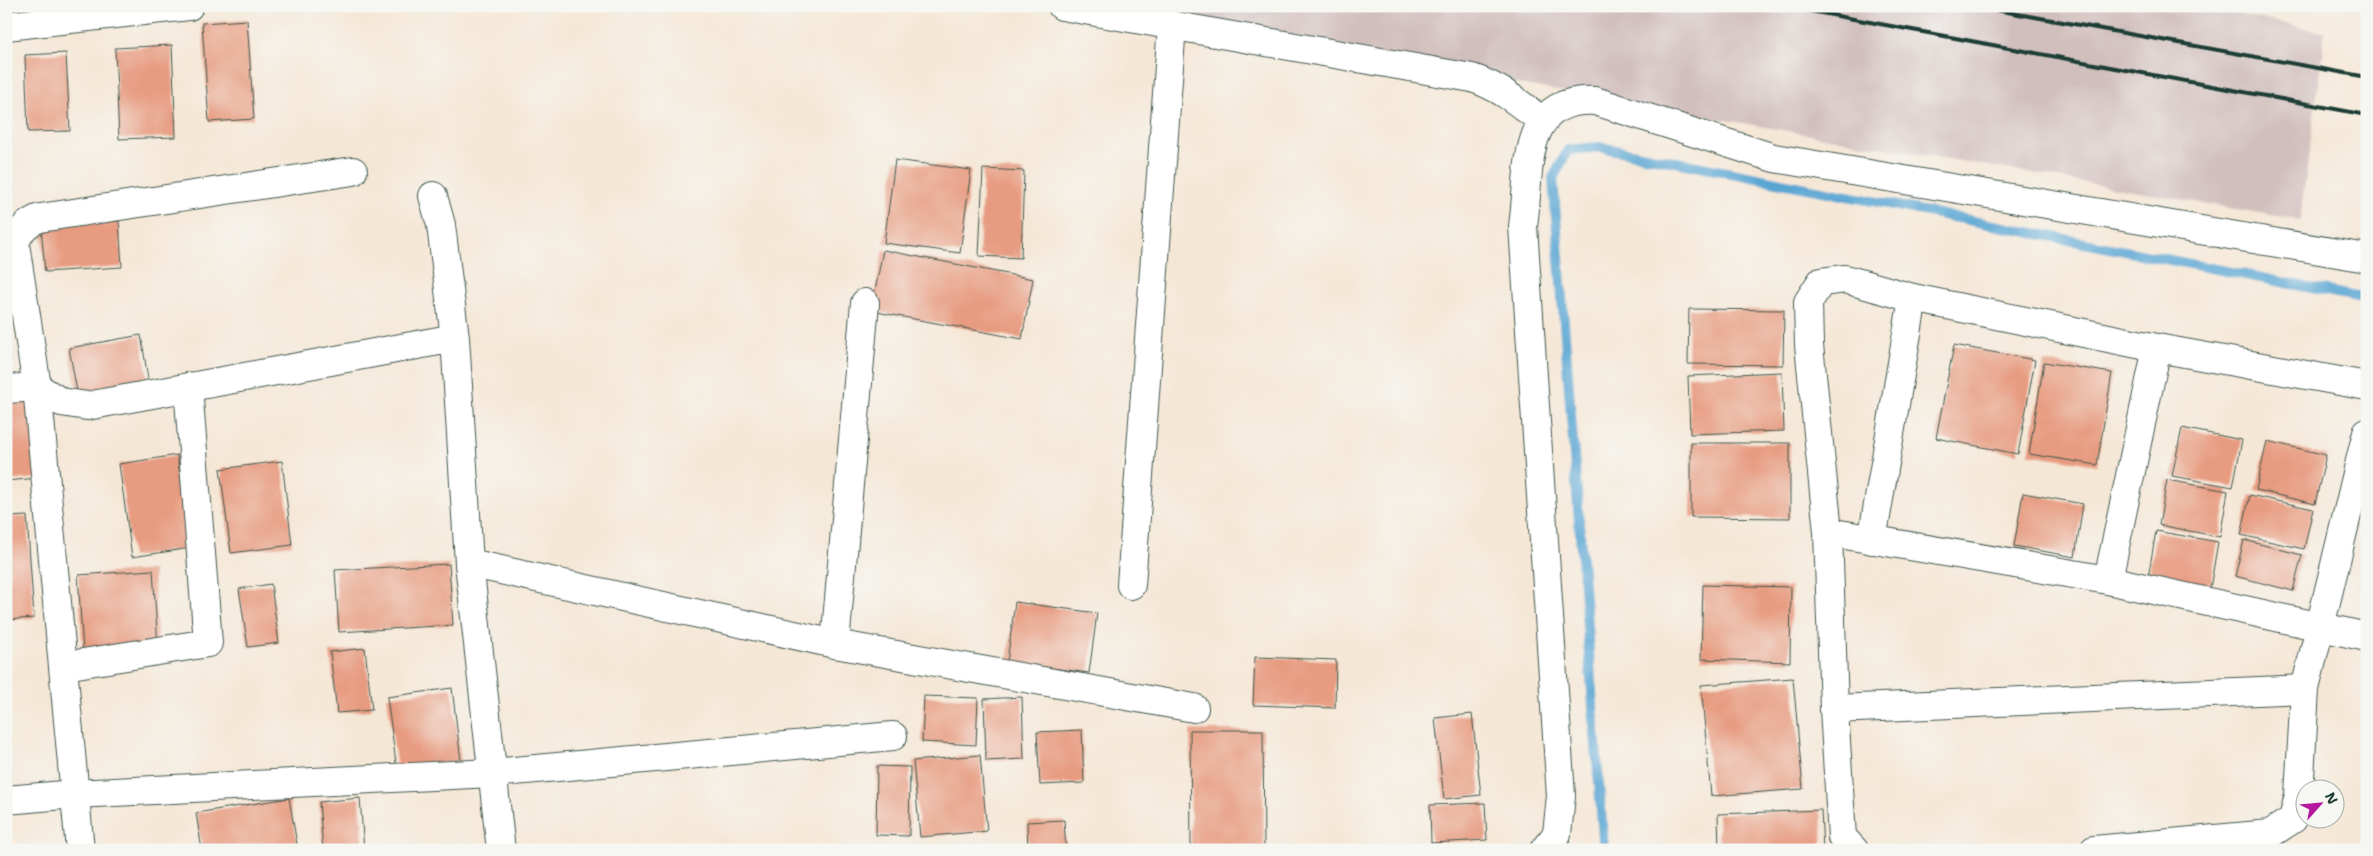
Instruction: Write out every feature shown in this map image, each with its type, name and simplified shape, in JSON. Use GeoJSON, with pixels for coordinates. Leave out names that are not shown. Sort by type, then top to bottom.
{"type":"FeatureCollection","features":[{"type":"Feature","properties":{"kind":"street"},"geometry":{"type":"LineString","coordinates":[[6,26],[189,6]]}},
{"type":"Feature","properties":{"kind":"street"},"geometry":{"type":"LineString","coordinates":[[1062,6],[1472,78],[1490,84],[1507,93],[1542,121]]}},
{"type":"Feature","properties":{"kind":"street"},"geometry":{"type":"LineString","coordinates":[[1131,585],[1172,25]]}},
{"type":"Feature","properties":{"kind":"street"},"geometry":{"type":"LineString","coordinates":[[1544,850],[1557,834],[1561,796],[1522,226],[1533,138],[1542,121],[1564,104],[1578,100],[1595,101],[1774,158],[2367,258]]}},
{"type":"Feature","properties":{"kind":"street"},"geometry":{"type":"LineString","coordinates":[[80,850],[37,387],[16,244],[18,234],[30,221],[353,171]]}},
{"type":"Feature","properties":{"kind":"street"},"geometry":{"type":"LineString","coordinates":[[433,196],[441,225],[456,338],[469,563],[501,850]]}},
{"type":"Feature","properties":{"kind":"street"},"geometry":{"type":"LineString","coordinates":[[1854,850],[1842,837],[1834,709],[1828,532],[1809,344],[1808,302],[1821,282],[1845,278],[1913,298],[2157,348],[2367,386]]}},
{"type":"Feature","properties":{"kind":"street"},"geometry":{"type":"LineString","coordinates":[[1872,540],[1913,298]]}},
{"type":"Feature","properties":{"kind":"street"},"geometry":{"type":"LineString","coordinates":[[835,644],[865,303]]}},
{"type":"Feature","properties":{"kind":"street"},"geometry":{"type":"LineString","coordinates":[[6,389],[37,387],[61,402],[87,406],[456,338]]}},
{"type":"Feature","properties":{"kind":"street"},"geometry":{"type":"LineString","coordinates":[[2108,580],[2157,348]]}},
{"type":"Feature","properties":{"kind":"street"},"geometry":{"type":"LineString","coordinates":[[64,666],[208,643],[188,387]]}},
{"type":"Feature","properties":{"kind":"street"},"geometry":{"type":"LineString","coordinates":[[2094,850],[2270,834],[2293,818],[2299,795],[2305,689],[2367,432]]}},
{"type":"Feature","properties":{"kind":"street"},"geometry":{"type":"LineString","coordinates":[[1828,532],[2108,580],[2319,628],[2367,637]]}},
{"type":"Feature","properties":{"kind":"street"},"geometry":{"type":"LineString","coordinates":[[469,563],[835,644],[1194,708]]}},
{"type":"Feature","properties":{"kind":"street"},"geometry":{"type":"LineString","coordinates":[[1834,709],[2305,689]]}},
{"type":"Feature","properties":{"kind":"street"},"geometry":{"type":"LineString","coordinates":[[6,800],[75,794],[492,773],[893,736]]}},
{"type":"Feature","properties":{"kind":"shaded area"},"geometry":{"type":"Polygon","coordinates":[[[1070,6],[2199,6],[2325,32],[2300,220],[1070,6]]]}},
{"type":"Feature","properties":{"kind":"building"},"geometry":{"type":"Polygon","coordinates":[[[247,20],[254,119],[209,122],[202,23],[247,20]]]}},
{"type":"Feature","properties":{"kind":"building"},"geometry":{"type":"Polygon","coordinates":[[[172,45],[176,137],[119,139],[115,48],[172,45]]]}},
{"type":"Feature","properties":{"kind":"building"},"geometry":{"type":"Polygon","coordinates":[[[66,53],[70,131],[28,132],[25,55],[66,53]]]}},
{"type":"Feature","properties":{"kind":"building"},"geometry":{"type":"Polygon","coordinates":[[[895,160],[971,170],[960,253],[884,243],[895,160]]]}},
{"type":"Feature","properties":{"kind":"building"},"geometry":{"type":"Polygon","coordinates":[[[983,169],[1024,171],[1021,258],[979,256],[983,169]]]}},
{"type":"Feature","properties":{"kind":"building"},"geometry":{"type":"Polygon","coordinates":[[[119,221],[122,267],[45,272],[41,226],[119,221]]]}},
{"type":"Feature","properties":{"kind":"building"},"geometry":{"type":"Polygon","coordinates":[[[883,250],[1033,279],[1022,339],[871,311],[883,250]]]}},
{"type":"Feature","properties":{"kind":"building"},"geometry":{"type":"Polygon","coordinates":[[[1689,309],[1784,310],[1783,365],[1688,364],[1689,309]]]}},
{"type":"Feature","properties":{"kind":"building"},"geometry":{"type":"Polygon","coordinates":[[[141,335],[149,385],[78,397],[69,348],[141,335]]]}},
{"type":"Feature","properties":{"kind":"building"},"geometry":{"type":"Polygon","coordinates":[[[1954,345],[2035,360],[2018,454],[1936,438],[1954,345]]]}},
{"type":"Feature","properties":{"kind":"building"},"geometry":{"type":"Polygon","coordinates":[[[2044,362],[2112,373],[2097,465],[2029,454],[2044,362]]]}},
{"type":"Feature","properties":{"kind":"building"},"geometry":{"type":"Polygon","coordinates":[[[1782,372],[1784,431],[1690,434],[1688,376],[1782,372]]]}},
{"type":"Feature","properties":{"kind":"building"},"geometry":{"type":"Polygon","coordinates":[[[31,399],[38,478],[6,481],[6,402],[31,399]]]}},
{"type":"Feature","properties":{"kind":"building"},"geometry":{"type":"Polygon","coordinates":[[[2182,428],[2242,440],[2233,487],[2172,476],[2182,428]]]}},
{"type":"Feature","properties":{"kind":"building"},"geometry":{"type":"Polygon","coordinates":[[[2267,441],[2326,455],[2315,504],[2256,490],[2267,441]]]}},
{"type":"Feature","properties":{"kind":"building"},"geometry":{"type":"Polygon","coordinates":[[[1691,443],[1790,443],[1790,518],[1691,517],[1691,443]]]}},
{"type":"Feature","properties":{"kind":"building"},"geometry":{"type":"Polygon","coordinates":[[[177,455],[191,548],[132,557],[119,464],[177,455]]]}},
{"type":"Feature","properties":{"kind":"building"},"geometry":{"type":"Polygon","coordinates":[[[282,461],[292,545],[231,553],[220,469],[282,461]]]}},
{"type":"Feature","properties":{"kind":"building"},"geometry":{"type":"Polygon","coordinates":[[[2167,480],[2228,491],[2220,537],[2159,525],[2167,480]]]}},
{"type":"Feature","properties":{"kind":"building"},"geometry":{"type":"Polygon","coordinates":[[[2023,493],[2083,504],[2075,557],[2014,546],[2023,493]]]}},
{"type":"Feature","properties":{"kind":"building"},"geometry":{"type":"Polygon","coordinates":[[[2250,495],[2313,509],[2304,549],[2241,535],[2250,495]]]}},
{"type":"Feature","properties":{"kind":"building"},"geometry":{"type":"Polygon","coordinates":[[[27,516],[34,618],[6,620],[6,517],[27,516]]]}},
{"type":"Feature","properties":{"kind":"building"},"geometry":{"type":"Polygon","coordinates":[[[2156,531],[2218,542],[2210,589],[2148,578],[2156,531]]]}},
{"type":"Feature","properties":{"kind":"building"},"geometry":{"type":"Polygon","coordinates":[[[2244,540],[2302,555],[2293,591],[2235,576],[2244,540]]]}},
{"type":"Feature","properties":{"kind":"building"},"geometry":{"type":"Polygon","coordinates":[[[449,564],[453,625],[339,632],[335,570],[449,564]]]}},
{"type":"Feature","properties":{"kind":"building"},"geometry":{"type":"Polygon","coordinates":[[[153,570],[158,647],[83,652],[78,575],[153,570]]]}},
{"type":"Feature","properties":{"kind":"building"},"geometry":{"type":"Polygon","coordinates":[[[271,584],[279,643],[248,647],[239,589],[271,584]]]}},
{"type":"Feature","properties":{"kind":"building"},"geometry":{"type":"Polygon","coordinates":[[[1703,585],[1791,587],[1790,662],[1701,659],[1703,585]]]}},
{"type":"Feature","properties":{"kind":"building"},"geometry":{"type":"Polygon","coordinates":[[[1015,602],[1097,613],[1089,673],[1007,662],[1015,602]]]}},
{"type":"Feature","properties":{"kind":"building"},"geometry":{"type":"Polygon","coordinates":[[[365,648],[372,710],[337,713],[330,652],[365,648]]]}},
{"type":"Feature","properties":{"kind":"building"},"geometry":{"type":"Polygon","coordinates":[[[1255,657],[1336,660],[1335,708],[1253,705],[1255,657]]]}},
{"type":"Feature","properties":{"kind":"building"},"geometry":{"type":"Polygon","coordinates":[[[1793,678],[1803,789],[1711,796],[1701,685],[1793,678]]]}},
{"type":"Feature","properties":{"kind":"building"},"geometry":{"type":"Polygon","coordinates":[[[452,688],[461,761],[397,770],[387,697],[452,688]]]}},
{"type":"Feature","properties":{"kind":"building"},"geometry":{"type":"Polygon","coordinates":[[[924,696],[978,698],[976,745],[922,742],[924,696]]]}},
{"type":"Feature","properties":{"kind":"building"},"geometry":{"type":"Polygon","coordinates":[[[1022,697],[1024,759],[986,761],[984,699],[1022,697]]]}},
{"type":"Feature","properties":{"kind":"building"},"geometry":{"type":"Polygon","coordinates":[[[1472,714],[1481,795],[1444,799],[1435,718],[1472,714]]]}},
{"type":"Feature","properties":{"kind":"building"},"geometry":{"type":"Polygon","coordinates":[[[1082,730],[1084,783],[1040,785],[1037,732],[1082,730]]]}},
{"type":"Feature","properties":{"kind":"building"},"geometry":{"type":"Polygon","coordinates":[[[1190,730],[1263,730],[1264,850],[1191,850],[1190,730]]]}},
{"type":"Feature","properties":{"kind":"building"},"geometry":{"type":"Polygon","coordinates":[[[980,755],[987,831],[920,837],[913,761],[980,755]]]}},
{"type":"Feature","properties":{"kind":"building"},"geometry":{"type":"Polygon","coordinates":[[[877,766],[910,767],[909,836],[876,835],[877,766]]]}},
{"type":"Feature","properties":{"kind":"building"},"geometry":{"type":"Polygon","coordinates":[[[289,798],[298,850],[202,850],[196,813],[289,798]]]}},
{"type":"Feature","properties":{"kind":"building"},"geometry":{"type":"Polygon","coordinates":[[[360,798],[364,850],[323,850],[319,802],[360,798]]]}},
{"type":"Feature","properties":{"kind":"building"},"geometry":{"type":"Polygon","coordinates":[[[1485,803],[1487,840],[1431,843],[1430,805],[1485,803]]]}},
{"type":"Feature","properties":{"kind":"building"},"geometry":{"type":"Polygon","coordinates":[[[1821,810],[1823,850],[1719,850],[1718,814],[1821,810]]]}},
{"type":"Feature","properties":{"kind":"building"},"geometry":{"type":"Polygon","coordinates":[[[1064,820],[1066,850],[1028,850],[1027,822],[1064,820]]]}},
{"type":"Feature","properties":{"kind":"waterway"},"geometry":{"type":"LineString","coordinates":[[1604,850],[1553,178],[1568,150],[1600,147],[2367,299]]}},
{"type":"Feature","properties":{"kind":"railway"},"geometry":{"type":"LineString","coordinates":[[1784,6],[2367,115]]}},
{"type":"Feature","properties":{"kind":"railway"},"geometry":{"type":"LineString","coordinates":[[1974,6],[2367,77]]}}]}
